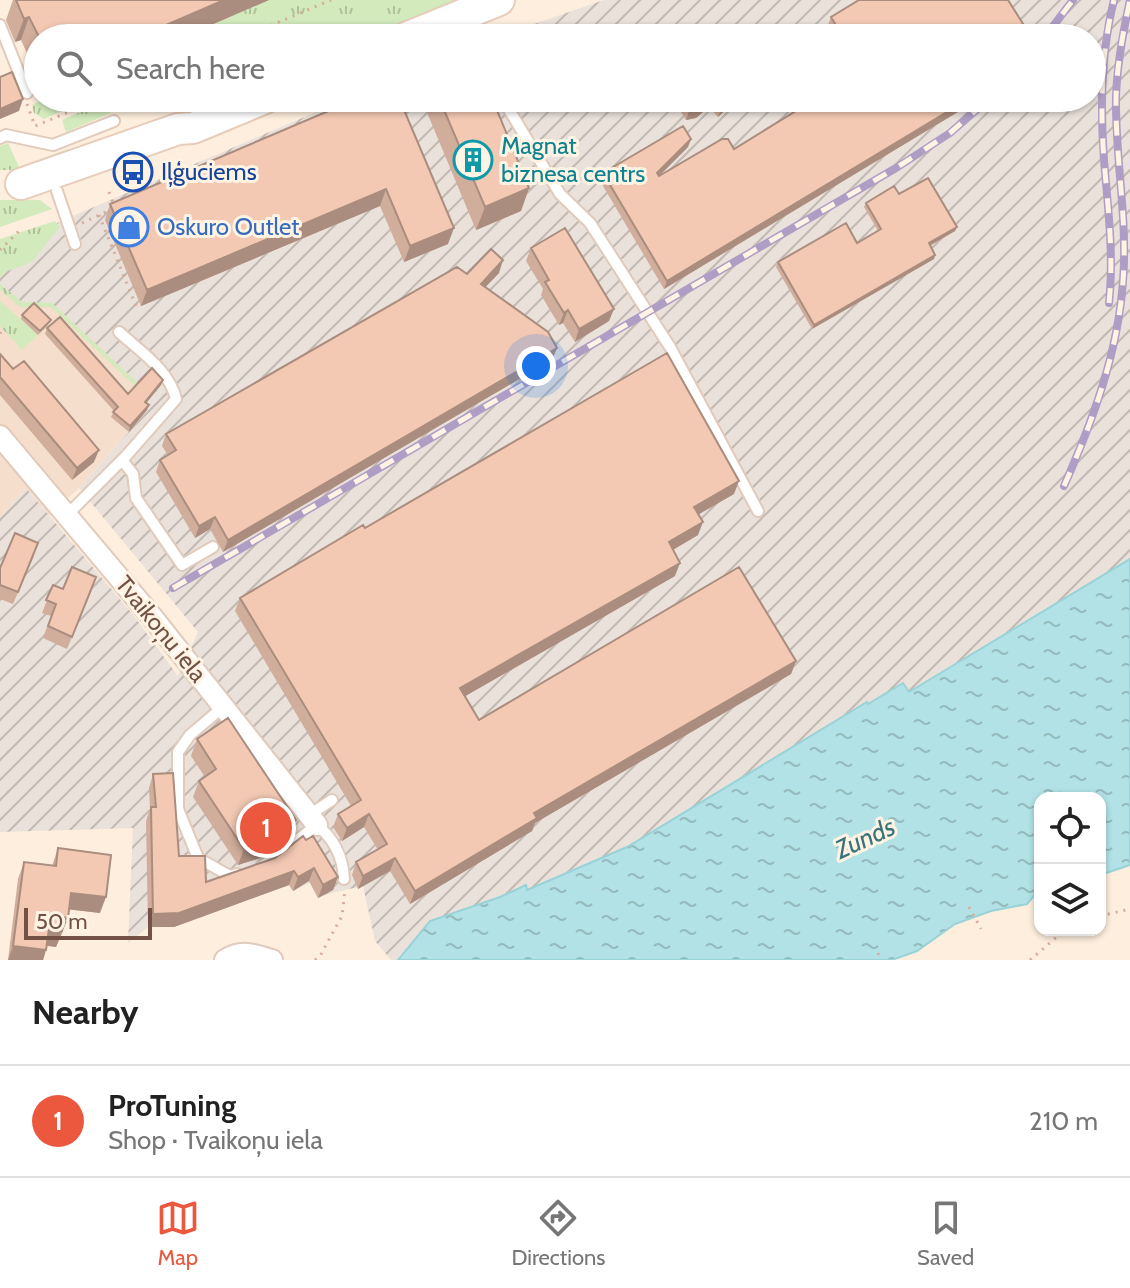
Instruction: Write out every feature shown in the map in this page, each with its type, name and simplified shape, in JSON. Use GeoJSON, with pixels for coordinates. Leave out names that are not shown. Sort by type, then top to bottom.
{"type":"FeatureCollection","features":[{"type":"Feature","properties":{"kind":"main road"},"geometry":{"type":"LineString","coordinates":[[469,24],[499,0]]}},
{"type":"Feature","properties":{"kind":"main road"},"geometry":{"type":"LineString","coordinates":[[10,184],[178,129],[193,128],[231,112]]}},
{"type":"Feature","properties":{"kind":"main road"},"geometry":{"type":"LineString","coordinates":[[10,184],[37,192],[57,191],[183,141],[193,128]]}},
{"type":"Feature","properties":{"kind":"street","name":"Tvaikoņu iela"},"geometry":{"type":"LineString","coordinates":[[0,436],[313,820]]}},
{"type":"Feature","properties":{"kind":"street"},"geometry":{"type":"LineString","coordinates":[[225,960],[248,952],[272,960]]}},
{"type":"Feature","properties":{"kind":"lane"},"geometry":{"type":"LineString","coordinates":[[0,25],[24,85]]}},
{"type":"Feature","properties":{"kind":"lane"},"geometry":{"type":"LineString","coordinates":[[510,112],[560,194],[590,223],[670,347],[758,511]]}},
{"type":"Feature","properties":{"kind":"lane"},"geometry":{"type":"LineString","coordinates":[[0,138],[6,135],[53,145],[114,121]]}},
{"type":"Feature","properties":{"kind":"lane"},"geometry":{"type":"LineString","coordinates":[[57,191],[75,244]]}},
{"type":"Feature","properties":{"kind":"lane"},"geometry":{"type":"LineString","coordinates":[[67,515],[122,460],[176,399],[172,385],[158,367],[119,332]]}},
{"type":"Feature","properties":{"kind":"lane"},"geometry":{"type":"LineString","coordinates":[[122,460],[133,474],[136,498],[182,565],[213,547]]}},
{"type":"Feature","properties":{"kind":"lane"},"geometry":{"type":"LineString","coordinates":[[223,707],[190,735],[178,752],[178,809],[198,858],[230,876],[242,872]]}},
{"type":"Feature","properties":{"kind":"lane"},"geometry":{"type":"LineString","coordinates":[[255,868],[267,864],[332,800]]}},
{"type":"Feature","properties":{"kind":"lane"},"geometry":{"type":"LineString","coordinates":[[313,820],[328,834],[337,850],[344,879]]}},
{"type":"Feature","properties":{"kind":"path"},"geometry":{"type":"LineString","coordinates":[[274,24],[331,0]]}},
{"type":"Feature","properties":{"kind":"path"},"geometry":{"type":"LineString","coordinates":[[282,24],[283,20]]}},
{"type":"Feature","properties":{"kind":"path"},"geometry":{"type":"LineString","coordinates":[[30,112],[35,126],[68,112]]}},
{"type":"Feature","properties":{"kind":"path"},"geometry":{"type":"LineString","coordinates":[[69,229],[115,208],[109,192]]}},
{"type":"Feature","properties":{"kind":"path"},"geometry":{"type":"LineString","coordinates":[[99,215],[136,306]]}},
{"type":"Feature","properties":{"kind":"path"},"geometry":{"type":"LineString","coordinates":[[0,250],[22,228]]}},
{"type":"Feature","properties":{"kind":"path"},"geometry":{"type":"LineString","coordinates":[[315,960],[342,916],[344,879]]}},
{"type":"Feature","properties":{"kind":"path"},"geometry":{"type":"LineString","coordinates":[[969,907],[981,929]]}},
{"type":"Feature","properties":{"kind":"path"},"geometry":{"type":"LineString","coordinates":[[1106,915],[1130,909]]}},
{"type":"Feature","properties":{"kind":"path"},"geometry":{"type":"LineString","coordinates":[[1030,960],[1058,936]]}},
{"type":"Feature","properties":{"kind":"path"},"geometry":{"type":"LineString","coordinates":[[878,953],[881,960]]}},
{"type":"Feature","properties":{"kind":"shaded area"},"geometry":{"type":"Polygon","coordinates":[[[604,0],[1130,0],[1130,559],[909,692],[903,683],[866,703],[627,847],[527,891],[525,886],[430,921],[398,960],[391,960],[375,941],[363,886],[318,898],[310,883],[293,891],[289,885],[174,927],[148,927],[128,943],[133,828],[0,832],[0,517],[26,488],[134,616],[178,676],[198,632],[79,488],[147,411],[137,388],[51,307],[20,307],[0,290],[0,269],[31,257],[57,223],[316,112],[1106,112],[1106,24],[534,24],[604,0]]]}},
{"type":"Feature","properties":{"kind":"shaded area"},"geometry":{"type":"Polygon","coordinates":[[[0,290],[20,307],[51,307],[137,388],[147,410],[79,488],[49,515],[26,488],[0,517],[0,290]]]}},
{"type":"Feature","properties":{"kind":"green space"},"geometry":{"type":"Polygon","coordinates":[[[269,0],[458,0],[401,24],[213,24],[269,0]]]}},
{"type":"Feature","properties":{"kind":"green space"},"geometry":{"type":"Polygon","coordinates":[[[34,112],[60,112],[44,119],[34,112]]]}},
{"type":"Feature","properties":{"kind":"green space"},"geometry":{"type":"Polygon","coordinates":[[[81,112],[111,113],[66,132],[62,120],[81,112]]]}},
{"type":"Feature","properties":{"kind":"green space"},"geometry":{"type":"Polygon","coordinates":[[[8,143],[19,167],[68,149],[73,162],[47,170],[0,170],[0,146],[8,143]]]}},
{"type":"Feature","properties":{"kind":"green space"},"geometry":{"type":"Polygon","coordinates":[[[0,200],[40,200],[52,209],[0,227],[0,200]]]}},
{"type":"Feature","properties":{"kind":"green space"},"geometry":{"type":"Polygon","coordinates":[[[55,221],[60,227],[32,262],[5,272],[0,278],[0,239],[55,221]]]}},
{"type":"Feature","properties":{"kind":"green space"},"geometry":{"type":"Polygon","coordinates":[[[0,284],[22,302],[52,303],[140,385],[137,388],[51,307],[20,307],[0,290],[0,284]]]}},
{"type":"Feature","properties":{"kind":"green space"},"geometry":{"type":"Polygon","coordinates":[[[0,301],[38,335],[22,350],[0,326],[0,301]]]}},
{"type":"Feature","properties":{"kind":"water","name":"Zunds"},"geometry":{"type":"Polygon","coordinates":[[[1130,559],[1130,865],[1106,873],[1106,792],[1034,792],[1034,896],[1027,904],[991,911],[955,924],[917,951],[892,960],[398,960],[430,921],[526,885],[527,890],[627,847],[867,702],[903,683],[909,692],[1130,559]]]}},
{"type":"Feature","properties":{"kind":"building"},"geometry":{"type":"Polygon","coordinates":[[[16,0],[224,0],[168,24],[32,24],[29,17],[24,19],[16,0]]]}},
{"type":"Feature","properties":{"kind":"building"},"geometry":{"type":"Polygon","coordinates":[[[859,0],[1008,0],[1023,24],[835,24],[831,17],[859,0]]]}},
{"type":"Feature","properties":{"kind":"building"},"geometry":{"type":"Polygon","coordinates":[[[12,72],[23,99],[0,109],[0,77],[12,72]]]}},
{"type":"Feature","properties":{"kind":"building"},"geometry":{"type":"Polygon","coordinates":[[[326,112],[405,112],[454,228],[410,246],[386,189],[147,290],[110,204],[326,112]]]}},
{"type":"Feature","properties":{"kind":"building"},"geometry":{"type":"Polygon","coordinates":[[[445,112],[498,112],[529,188],[485,207],[445,112]]]}},
{"type":"Feature","properties":{"kind":"building"},"geometry":{"type":"Polygon","coordinates":[[[794,112],[947,112],[667,281],[603,173],[683,126],[691,139],[657,173],[659,176],[722,139],[728,139],[734,149],[794,112]]]}},
{"type":"Feature","properties":{"kind":"building"},"geometry":{"type":"Polygon","coordinates":[[[928,178],[957,227],[929,243],[935,255],[814,325],[778,262],[846,223],[857,243],[881,229],[866,203],[894,186],[899,194],[928,178]]]}},
{"type":"Feature","properties":{"kind":"building"},"geometry":{"type":"Polygon","coordinates":[[[565,228],[614,309],[579,329],[568,310],[564,313],[545,282],[549,280],[531,248],[565,228]]]}},
{"type":"Feature","properties":{"kind":"building"},"geometry":{"type":"Polygon","coordinates":[[[491,249],[503,260],[481,284],[548,332],[557,348],[228,540],[215,517],[199,526],[160,460],[176,450],[166,434],[457,267],[467,274],[491,249]]]}},
{"type":"Feature","properties":{"kind":"building"},"geometry":{"type":"Polygon","coordinates":[[[34,303],[51,320],[40,331],[22,315],[34,303]]]}},
{"type":"Feature","properties":{"kind":"building"},"geometry":{"type":"Polygon","coordinates":[[[60,317],[128,394],[152,368],[163,380],[145,402],[149,405],[130,426],[113,412],[118,407],[47,328],[60,317]]]}},
{"type":"Feature","properties":{"kind":"building"},"geometry":{"type":"Polygon","coordinates":[[[667,353],[739,481],[694,507],[703,522],[669,542],[680,563],[460,688],[479,720],[739,567],[796,661],[534,813],[537,818],[415,891],[395,858],[363,876],[356,862],[387,844],[369,814],[347,828],[338,814],[361,800],[240,598],[667,353]]]}},
{"type":"Feature","properties":{"kind":"building"},"geometry":{"type":"Polygon","coordinates":[[[0,354],[13,369],[24,361],[99,450],[77,468],[0,377],[0,354]]]}},
{"type":"Feature","properties":{"kind":"building"},"geometry":{"type":"Polygon","coordinates":[[[15,533],[38,543],[18,592],[0,585],[0,568],[15,533]]]}},
{"type":"Feature","properties":{"kind":"building"},"geometry":{"type":"Polygon","coordinates":[[[72,567],[96,577],[72,637],[48,626],[56,604],[46,600],[53,585],[63,589],[72,567]]]}},
{"type":"Feature","properties":{"kind":"building"},"geometry":{"type":"Polygon","coordinates":[[[228,718],[296,820],[269,841],[244,849],[199,781],[216,769],[197,739],[228,718]]]}},
{"type":"Feature","properties":{"kind":"building"},"geometry":{"type":"Polygon","coordinates":[[[173,773],[179,856],[205,856],[206,882],[275,858],[303,836],[306,840],[313,836],[338,877],[323,885],[314,868],[298,877],[294,871],[179,913],[153,914],[151,807],[156,807],[153,774],[173,773]]]}},
{"type":"Feature","properties":{"kind":"building"},"geometry":{"type":"Polygon","coordinates":[[[58,848],[111,855],[106,897],[71,893],[68,918],[63,917],[62,931],[49,929],[46,950],[13,946],[24,862],[56,866],[58,848]]]}},
{"type":"Feature","properties":{"kind":"railway"},"geometry":{"type":"LineString","coordinates":[[1055,24],[1073,0]]}},
{"type":"Feature","properties":{"kind":"railway"},"geometry":{"type":"LineString","coordinates":[[1106,39],[1114,0]]}},
{"type":"Feature","properties":{"kind":"railway"},"geometry":{"type":"LineString","coordinates":[[1064,486],[1102,386],[1120,308],[1124,235],[1116,97],[1130,0]]}},
{"type":"Feature","properties":{"kind":"railway"},"geometry":{"type":"LineString","coordinates":[[173,588],[896,168],[950,133],[974,112]]}},
{"type":"Feature","properties":{"kind":"railway"},"geometry":{"type":"LineString","coordinates":[[1102,112],[1111,249],[1109,303]]}},
{"type":"Feature","properties":{"kind":"place","name":"Magnat biznesa centrs"},"geometry":{"type":"Point","coordinates":[473,160]}},
{"type":"Feature","properties":{"kind":"place","name":"Iļģuciems"},"geometry":{"type":"Point","coordinates":[133,172]}},
{"type":"Feature","properties":{"kind":"place","name":"Oskuro Outlet"},"geometry":{"type":"Point","coordinates":[129,227]}},
{"type":"Feature","properties":{"kind":"place","name":"ProTuning"},"geometry":{"type":"Point","coordinates":[266,828]}}]}
